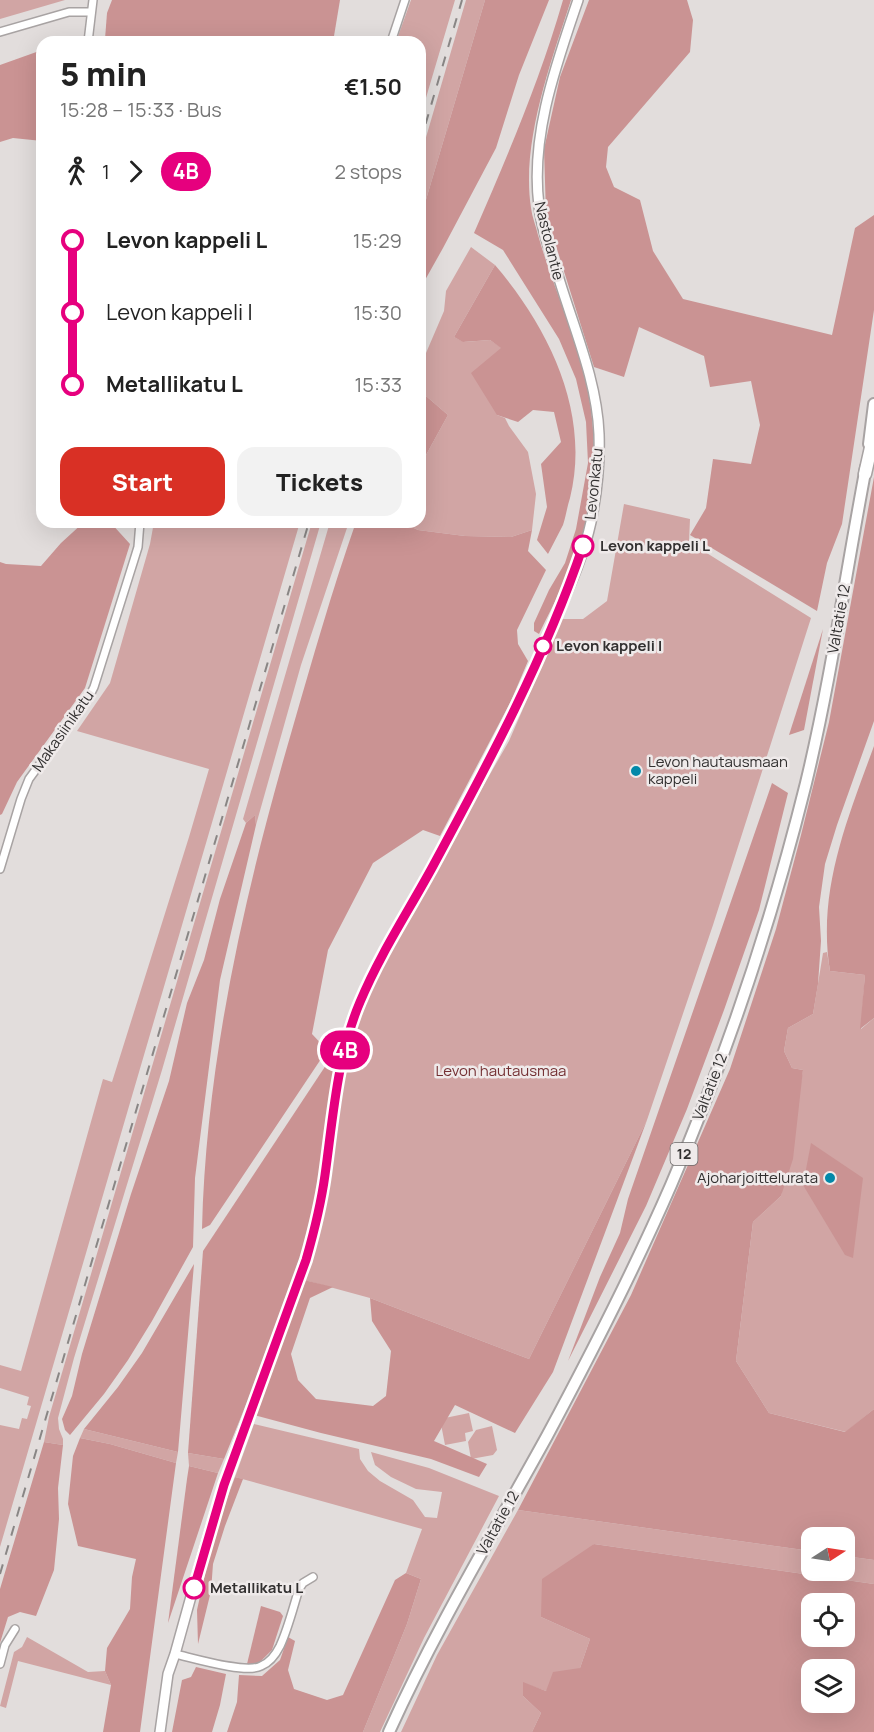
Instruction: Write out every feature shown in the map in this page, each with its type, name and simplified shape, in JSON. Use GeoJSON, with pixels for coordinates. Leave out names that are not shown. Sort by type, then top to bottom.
{"type":"FeatureCollection","features":[{"type":"Feature","properties":{"kind":"highway","name":"12"},"geometry":{"type":"LineString","coordinates":[[865,474],[874,404]]}},
{"type":"Feature","properties":{"kind":"highway","name":"Valtatie 12"},"geometry":{"type":"LineString","coordinates":[[389,1732],[429,1652],[547,1436],[615,1304],[670,1186],[719,1065],[767,924],[806,781],[834,648],[874,423]]}},
{"type":"Feature","properties":{"kind":"highway","name":"12"},"geometry":{"type":"LineString","coordinates":[[865,474],[874,434]]}},
{"type":"Feature","properties":{"kind":"main road","name":"Nastolantie"},"geometry":{"type":"LineString","coordinates":[[578,0],[560,55],[543,121],[537,168],[537,191],[539,212],[546,238],[589,374]]}},
{"type":"Feature","properties":{"kind":"main road","name":"Levonkatu"},"geometry":{"type":"LineString","coordinates":[[175,1654],[224,1485],[312,1240],[321,1199],[346,1042],[360,1003],[389,941],[432,868],[522,695],[570,584],[590,528],[597,483],[599,433],[589,374]]}},
{"type":"Feature","properties":{"kind":"main road"},"geometry":{"type":"LineString","coordinates":[[160,1732],[168,1674],[175,1654]]}},
{"type":"Feature","properties":{"kind":"street"},"geometry":{"type":"LineString","coordinates":[[89,36],[93,0]]}},
{"type":"Feature","properties":{"kind":"street"},"geometry":{"type":"LineString","coordinates":[[393,36],[405,0]]}},
{"type":"Feature","properties":{"kind":"street"},"geometry":{"type":"LineString","coordinates":[[0,32],[69,12],[91,12]]}},
{"type":"Feature","properties":{"kind":"street","name":"Makasiinikatu"},"geometry":{"type":"LineString","coordinates":[[0,869],[29,779],[94,687],[136,553],[139,528]]}},
{"type":"Feature","properties":{"kind":"street"},"geometry":{"type":"LineString","coordinates":[[175,1654],[235,1667],[251,1669],[260,1667],[270,1661],[279,1647],[299,1589],[313,1576]]}},
{"type":"Feature","properties":{"kind":"street"},"geometry":{"type":"LineString","coordinates":[[0,1664],[5,1645],[15,1629]]}},
{"type":"Feature","properties":{"kind":"green space"},"geometry":{"type":"Polygon","coordinates":[[[0,0],[65,0],[0,19],[0,0]]]}},
{"type":"Feature","properties":{"kind":"green space"},"geometry":{"type":"Polygon","coordinates":[[[411,0],[455,0],[426,98],[426,36],[398,36],[411,0]]]}},
{"type":"Feature","properties":{"kind":"green space"},"geometry":{"type":"Polygon","coordinates":[[[466,0],[485,0],[426,200],[426,137],[466,0]]]}},
{"type":"Feature","properties":{"kind":"green space"},"geometry":{"type":"Polygon","coordinates":[[[471,247],[495,265],[454,337],[464,342],[490,340],[502,348],[497,415],[505,418],[528,452],[536,494],[532,530],[511,537],[465,536],[414,528],[426,528],[426,455],[448,415],[426,396],[426,353],[444,311],[446,291],[471,247]]]}},
{"type":"Feature","properties":{"kind":"green space","name":"Levon hautausmaa"},"geometry":{"type":"Polygon","coordinates":[[[624,504],[690,519],[689,542],[811,618],[713,925],[647,1120],[529,1359],[370,1298],[304,1280],[312,1261],[322,1222],[343,1082],[356,1025],[363,1006],[395,940],[509,741],[562,619],[583,619],[607,601],[624,504]]]}},
{"type":"Feature","properties":{"kind":"green space"},"geometry":{"type":"Polygon","coordinates":[[[153,528],[298,528],[0,1547],[0,1425],[19,1429],[22,1418],[27,1419],[31,1406],[27,1405],[29,1397],[0,1388],[0,1365],[21,1371],[103,1079],[112,1082],[209,769],[77,731],[110,683],[153,528]]]}},
{"type":"Feature","properties":{"kind":"green space"},"geometry":{"type":"Polygon","coordinates":[[[310,528],[319,528],[162,1070],[74,1358],[58,1418],[63,1445],[44,1442],[49,1417],[310,528]]]}},
{"type":"Feature","properties":{"kind":"green space"},"geometry":{"type":"Polygon","coordinates":[[[328,528],[347,528],[301,665],[256,825],[255,815],[246,823],[243,819],[328,528]]]}},
{"type":"Feature","properties":{"kind":"green space","name":"Ajoharjoittelurata"},"geometry":{"type":"Polygon","coordinates":[[[827,952],[830,971],[865,975],[861,1029],[874,1018],[874,1409],[846,1432],[769,1413],[736,1361],[753,1222],[781,1196],[803,1070],[792,1068],[784,1051],[788,1028],[813,1014],[823,953],[827,952]]]}},
{"type":"Feature","properties":{"kind":"green space"},"geometry":{"type":"Polygon","coordinates":[[[469,1413],[473,1431],[465,1433],[466,1441],[445,1445],[440,1419],[469,1413]]]}},
{"type":"Feature","properties":{"kind":"green space"},"geometry":{"type":"Polygon","coordinates":[[[254,1424],[359,1449],[360,1459],[368,1471],[380,1481],[413,1500],[425,1517],[437,1518],[442,1492],[416,1489],[391,1477],[375,1465],[371,1452],[429,1468],[499,1496],[424,1638],[380,1732],[363,1732],[407,1624],[421,1579],[406,1573],[422,1529],[235,1477],[254,1424]]]}},
{"type":"Feature","properties":{"kind":"green space"},"geometry":{"type":"Polygon","coordinates":[[[492,1426],[497,1450],[493,1455],[471,1459],[468,1442],[476,1430],[492,1426]]]}},
{"type":"Feature","properties":{"kind":"green space"},"geometry":{"type":"Polygon","coordinates":[[[84,1429],[178,1452],[176,1463],[80,1438],[84,1429]]]}},
{"type":"Feature","properties":{"kind":"green space"},"geometry":{"type":"Polygon","coordinates":[[[188,1453],[224,1459],[218,1473],[189,1466],[188,1453]]]}},
{"type":"Feature","properties":{"kind":"green space"},"geometry":{"type":"Polygon","coordinates":[[[518,1510],[801,1550],[801,1574],[594,1544],[541,1617],[590,1639],[580,1668],[546,1691],[523,1683],[523,1696],[541,1713],[532,1732],[401,1732],[437,1655],[518,1510]]]}},
{"type":"Feature","properties":{"kind":"green space"},"geometry":{"type":"Polygon","coordinates":[[[855,1557],[874,1560],[874,1584],[853,1581],[855,1581],[855,1557]]]}},
{"type":"Feature","properties":{"kind":"green space"},"geometry":{"type":"Polygon","coordinates":[[[27,1637],[88,1672],[105,1671],[111,1685],[18,1661],[6,1708],[0,1706],[14,1652],[22,1647],[27,1637]]]}},
{"type":"Feature","properties":{"kind":"shaded area"},"geometry":{"type":"Polygon","coordinates":[[[112,0],[340,0],[334,36],[105,36],[107,13],[112,0]]]}},
{"type":"Feature","properties":{"kind":"shaded area"},"geometry":{"type":"Polygon","coordinates":[[[485,0],[549,0],[519,75],[496,148],[426,278],[426,200],[485,0]]]}},
{"type":"Feature","properties":{"kind":"shaded area"},"geometry":{"type":"Polygon","coordinates":[[[563,0],[571,0],[540,102],[530,156],[529,183],[533,218],[574,338],[587,387],[594,438],[594,463],[588,514],[581,539],[539,634],[534,631],[534,623],[549,590],[565,563],[576,529],[588,463],[586,422],[576,379],[559,339],[503,250],[474,233],[511,147],[563,0]]]}},
{"type":"Feature","properties":{"kind":"shaded area"},"geometry":{"type":"Polygon","coordinates":[[[589,0],[687,0],[693,20],[690,52],[608,147],[606,167],[614,187],[640,200],[653,251],[683,299],[832,335],[855,228],[874,215],[874,310],[842,524],[827,563],[817,611],[690,535],[706,508],[713,459],[751,464],[760,425],[751,381],[710,387],[704,356],[639,327],[624,377],[594,367],[546,214],[544,149],[560,77],[589,0]]]}},
{"type":"Feature","properties":{"kind":"shaded area"},"geometry":{"type":"Polygon","coordinates":[[[36,52],[36,140],[13,138],[0,142],[0,65],[36,52]]]}},
{"type":"Feature","properties":{"kind":"shaded area"},"geometry":{"type":"Polygon","coordinates":[[[495,265],[515,290],[548,344],[561,373],[570,404],[575,435],[575,466],[564,522],[548,554],[537,540],[547,507],[541,464],[561,442],[554,412],[533,410],[518,422],[497,415],[471,373],[501,348],[490,340],[463,342],[454,337],[495,265]]]}},
{"type":"Feature","properties":{"kind":"shaded area"},"geometry":{"type":"Polygon","coordinates":[[[426,396],[448,415],[426,455],[426,396]]]}},
{"type":"Feature","properties":{"kind":"shaded area"},"geometry":{"type":"Polygon","coordinates":[[[874,477],[874,721],[825,864],[819,907],[821,941],[818,984],[813,1014],[788,1028],[784,1051],[792,1068],[803,1070],[793,1159],[781,1196],[753,1222],[736,1361],[769,1413],[845,1432],[874,1409],[874,1560],[855,1557],[855,1527],[801,1527],[801,1550],[518,1510],[631,1295],[730,1069],[776,929],[829,722],[874,477]]]}},
{"type":"Feature","properties":{"kind":"shaded area"},"geometry":{"type":"Polygon","coordinates":[[[77,528],[115,528],[130,544],[85,688],[17,782],[0,815],[0,562],[41,566],[77,528]]]}},
{"type":"Feature","properties":{"kind":"shaded area"},"geometry":{"type":"Polygon","coordinates":[[[354,528],[414,528],[465,536],[511,537],[532,530],[528,551],[546,570],[517,630],[518,644],[528,661],[511,701],[440,836],[423,830],[373,863],[328,950],[312,1034],[327,1050],[210,1225],[202,1229],[211,1103],[231,977],[275,791],[330,600],[354,528]]]}},
{"type":"Feature","properties":{"kind":"shaded area"},"geometry":{"type":"Polygon","coordinates":[[[823,629],[804,730],[789,735],[823,629]]]}},
{"type":"Feature","properties":{"kind":"shaded area"},"geometry":{"type":"Polygon","coordinates":[[[874,746],[874,1018],[860,1029],[865,975],[830,971],[827,941],[828,912],[837,856],[874,746]]]}},
{"type":"Feature","properties":{"kind":"shaded area"},"geometry":{"type":"Polygon","coordinates":[[[772,783],[788,793],[759,910],[724,1010],[687,1109],[646,1206],[568,1361],[600,1277],[620,1233],[628,1199],[772,783]]]}},
{"type":"Feature","properties":{"kind":"shaded area"},"geometry":{"type":"Polygon","coordinates":[[[255,815],[256,825],[220,980],[195,1178],[193,1247],[128,1360],[104,1394],[70,1435],[65,1430],[62,1419],[72,1396],[82,1354],[131,1194],[169,1081],[187,1003],[204,960],[220,899],[246,823],[255,815]]]}},
{"type":"Feature","properties":{"kind":"shaded area"},"geometry":{"type":"Polygon","coordinates":[[[334,1053],[336,1076],[313,1219],[303,1257],[224,1459],[188,1453],[203,1251],[334,1053]]]}},
{"type":"Feature","properties":{"kind":"shaded area"},"geometry":{"type":"Polygon","coordinates":[[[647,1120],[553,1372],[515,1433],[455,1405],[434,1441],[487,1464],[479,1477],[431,1459],[254,1415],[304,1280],[333,1287],[310,1298],[291,1354],[298,1380],[316,1399],[373,1406],[386,1396],[391,1351],[372,1321],[370,1298],[529,1359],[647,1120]]]}},
{"type":"Feature","properties":{"kind":"shaded area"},"geometry":{"type":"Polygon","coordinates":[[[811,1143],[863,1178],[853,1258],[845,1255],[803,1185],[811,1143]]]}},
{"type":"Feature","properties":{"kind":"shaded area"},"geometry":{"type":"Polygon","coordinates":[[[194,1264],[178,1452],[84,1429],[142,1353],[194,1264]]]}},
{"type":"Feature","properties":{"kind":"shaded area"},"geometry":{"type":"Polygon","coordinates":[[[80,1438],[176,1463],[140,1732],[103,1732],[111,1685],[105,1671],[107,1648],[130,1609],[132,1577],[136,1559],[78,1546],[68,1504],[73,1456],[80,1438]]]}},
{"type":"Feature","properties":{"kind":"shaded area"},"geometry":{"type":"Polygon","coordinates":[[[44,1442],[63,1445],[58,1488],[59,1519],[54,1570],[36,1616],[20,1612],[8,1617],[0,1643],[0,1589],[44,1442]]]}},
{"type":"Feature","properties":{"kind":"shaded area"},"geometry":{"type":"Polygon","coordinates":[[[189,1466],[218,1473],[168,1623],[187,1479],[189,1466]]]}},
{"type":"Feature","properties":{"kind":"shaded area"},"geometry":{"type":"Polygon","coordinates":[[[235,1477],[243,1479],[213,1564],[211,1591],[198,1644],[197,1610],[222,1512],[235,1477]]]}},
{"type":"Feature","properties":{"kind":"shaded area"},"geometry":{"type":"Polygon","coordinates":[[[594,1544],[801,1574],[801,1581],[853,1581],[874,1584],[874,1732],[532,1732],[541,1713],[523,1696],[523,1682],[546,1691],[553,1672],[580,1668],[590,1639],[541,1617],[542,1579],[594,1544]]]}},
{"type":"Feature","properties":{"kind":"shaded area"},"geometry":{"type":"Polygon","coordinates":[[[406,1573],[421,1579],[407,1624],[363,1732],[227,1732],[237,1702],[239,1675],[262,1676],[280,1660],[288,1637],[295,1641],[288,1670],[294,1689],[327,1700],[343,1695],[395,1580],[406,1573]]]}},
{"type":"Feature","properties":{"kind":"shaded area"},"geometry":{"type":"Polygon","coordinates":[[[261,1606],[280,1612],[283,1616],[272,1650],[258,1664],[247,1664],[261,1606]]]}},
{"type":"Feature","properties":{"kind":"shaded area"},"geometry":{"type":"Polygon","coordinates":[[[196,1667],[226,1674],[212,1732],[172,1732],[182,1680],[191,1677],[196,1667]]]}},
{"type":"Feature","properties":{"kind":"railway"},"geometry":{"type":"LineString","coordinates":[[426,123],[462,0]]}},
{"type":"Feature","properties":{"kind":"railway"},"geometry":{"type":"LineString","coordinates":[[0,1574],[307,528]]}},
{"type":"Feature","properties":{"kind":"bus line","name":"4B"},"geometry":{"type":"LineString","coordinates":[[194,1588],[224,1485],[312,1240],[325,1177],[346,1042],[353,1021],[389,941],[432,868],[522,695],[570,584],[583,546]]}},
{"type":"Feature","properties":{"kind":"place","name":"Levon kappeli L"},"geometry":{"type":"Point","coordinates":[583,546]}},
{"type":"Feature","properties":{"kind":"place","name":"Levon kappeli I"},"geometry":{"type":"Point","coordinates":[543,646]}},
{"type":"Feature","properties":{"kind":"place","name":"Levon hautausmaan kappeli"},"geometry":{"type":"Point","coordinates":[636,771]}},
{"type":"Feature","properties":{"kind":"place","name":"Ajoharjoittelurata"},"geometry":{"type":"Point","coordinates":[830,1178]}},
{"type":"Feature","properties":{"kind":"place","name":"Metallikatu L"},"geometry":{"type":"Point","coordinates":[194,1588]}}]}
